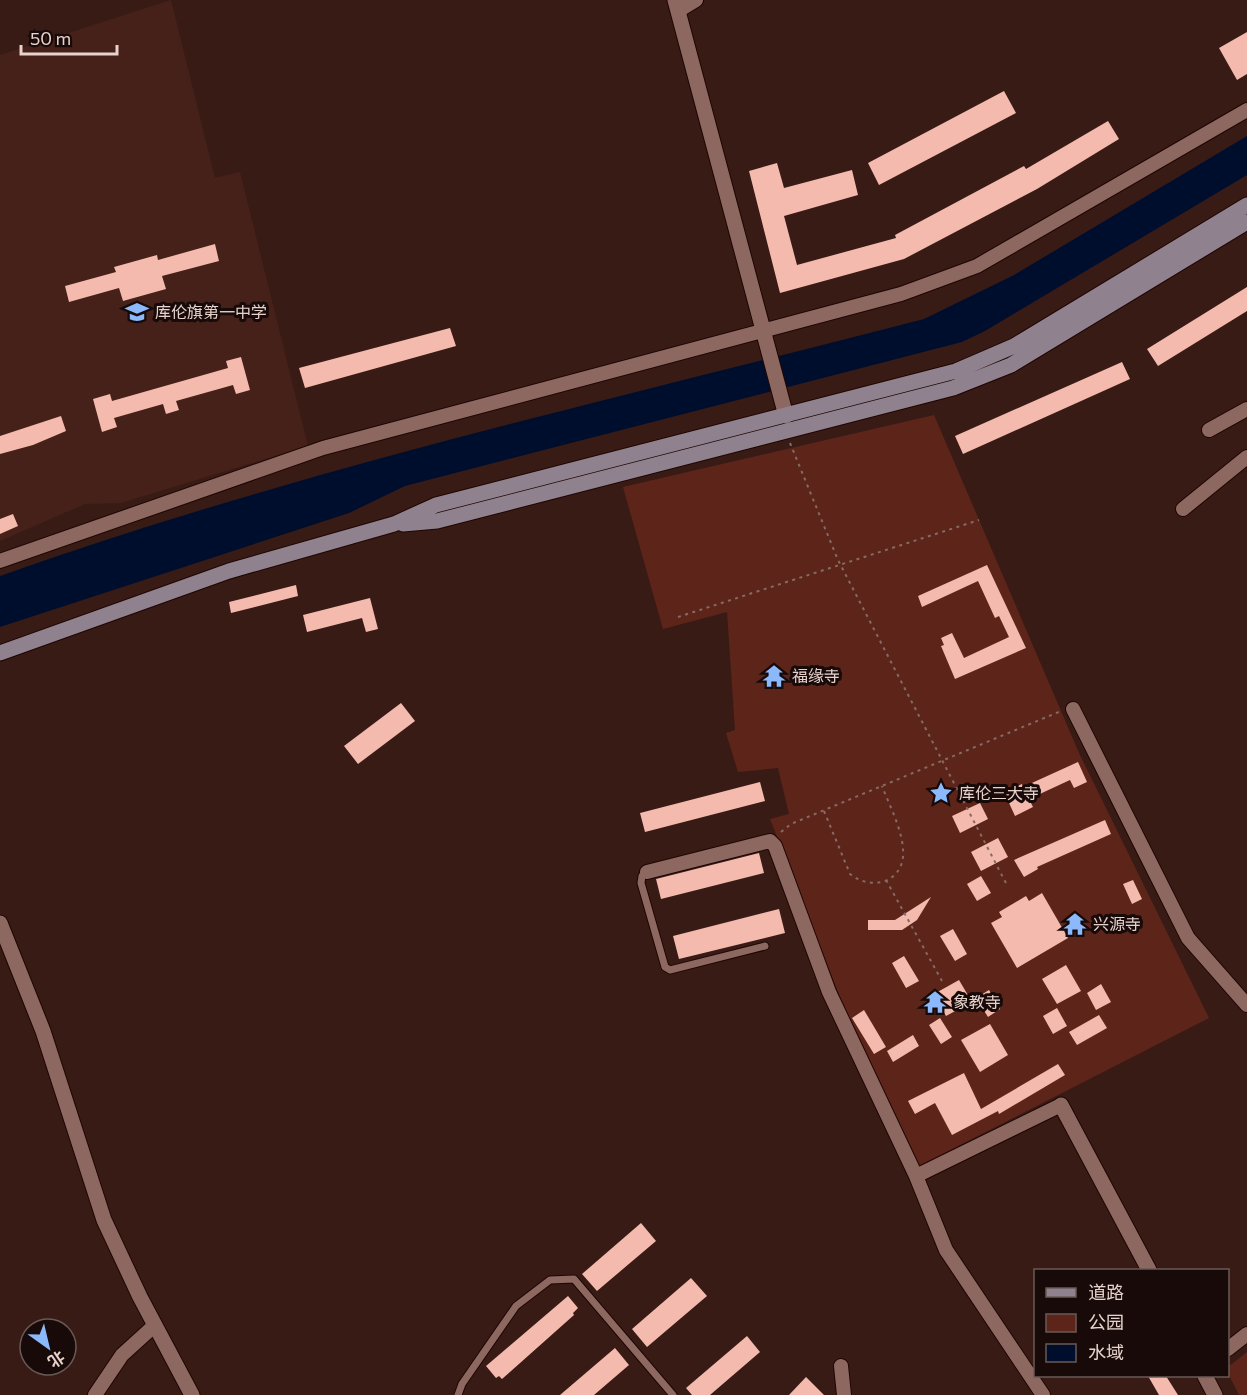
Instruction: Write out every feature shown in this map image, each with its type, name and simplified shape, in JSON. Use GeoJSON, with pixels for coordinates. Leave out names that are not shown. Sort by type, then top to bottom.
{"type":"FeatureCollection","features":[{"type":"Feature","properties":{"kind":"main road"},"geometry":{"type":"LineString","coordinates":[[0,653],[229,571],[394,525],[436,505],[956,371],[990,358],[1107,292],[1247,205]]}},
{"type":"Feature","properties":{"kind":"main road"},"geometry":{"type":"LineString","coordinates":[[394,525],[437,521],[953,388],[1011,365],[1247,222]]}},
{"type":"Feature","properties":{"kind":"street"},"geometry":{"type":"LineString","coordinates":[[696,0],[676,5],[786,416]]}},
{"type":"Feature","properties":{"kind":"street"},"geometry":{"type":"LineString","coordinates":[[0,561],[323,448],[901,294],[977,266],[1247,110]]}},
{"type":"Feature","properties":{"kind":"street"},"geometry":{"type":"LineString","coordinates":[[1209,430],[1247,409]]}},
{"type":"Feature","properties":{"kind":"street"},"geometry":{"type":"LineString","coordinates":[[1183,508],[1247,457]]}},
{"type":"Feature","properties":{"kind":"street"},"geometry":{"type":"LineString","coordinates":[[1073,709],[1188,938],[1247,1005]]}},
{"type":"Feature","properties":{"kind":"street"},"geometry":{"type":"LineString","coordinates":[[647,872],[770,841],[775,846],[829,992],[916,1176],[946,1250],[1043,1395]]}},
{"type":"Feature","properties":{"kind":"street"},"geometry":{"type":"LineString","coordinates":[[0,923],[43,1031],[104,1220],[154,1325],[192,1395]]}},
{"type":"Feature","properties":{"kind":"street"},"geometry":{"type":"LineString","coordinates":[[916,1176],[1061,1105],[1148,1269]]}},
{"type":"Feature","properties":{"kind":"street"},"geometry":{"type":"LineString","coordinates":[[95,1395],[122,1355],[154,1325]]}},
{"type":"Feature","properties":{"kind":"street"},"geometry":{"type":"LineString","coordinates":[[1229,1348],[1247,1334]]}},
{"type":"Feature","properties":{"kind":"street"},"geometry":{"type":"LineString","coordinates":[[841,1366],[844,1395]]}},
{"type":"Feature","properties":{"kind":"street"},"geometry":{"type":"LineString","coordinates":[[1206,1377],[1215,1395]]}},
{"type":"Feature","properties":{"kind":"lane"},"geometry":{"type":"LineString","coordinates":[[647,872],[642,876],[641,884],[665,967],[670,970],[765,946]]}},
{"type":"Feature","properties":{"kind":"lane"},"geometry":{"type":"LineString","coordinates":[[458,1395],[462,1384],[516,1306],[550,1280],[574,1280],[673,1395]]}},
{"type":"Feature","properties":{"kind":"path"},"geometry":{"type":"LineString","coordinates":[[786,432],[840,565],[1008,887]]}},
{"type":"Feature","properties":{"kind":"path"},"geometry":{"type":"LineString","coordinates":[[678,617],[979,520]]}},
{"type":"Feature","properties":{"kind":"path"},"geometry":{"type":"LineString","coordinates":[[770,841],[791,825],[1054,712],[1073,709]]}},
{"type":"Feature","properties":{"kind":"path"},"geometry":{"type":"LineString","coordinates":[[824,811],[850,874],[871,883],[886,880],[898,871],[905,849],[882,786]]}},
{"type":"Feature","properties":{"kind":"path"},"geometry":{"type":"LineString","coordinates":[[886,880],[942,981]]}},
{"type":"Feature","properties":{"kind":"shaded area","name":"库伦旗第一中学"},"geometry":{"type":"Polygon","coordinates":[[[171,0],[215,178],[240,172],[308,446],[121,503],[85,504],[0,541],[0,55],[171,0]]]}},
{"type":"Feature","properties":{"kind":"green space","name":"库伦三大寺"},"geometry":{"type":"Polygon","coordinates":[[[934,415],[1079,753],[1209,1018],[919,1166],[850,1023],[770,819],[789,814],[778,768],[738,772],[726,733],[735,730],[727,612],[663,629],[623,487],[934,415]]]}},
{"type":"Feature","properties":{"kind":"green space"},"geometry":{"type":"Polygon","coordinates":[[[1247,1352],[1247,1395],[1239,1395],[1229,1375],[1229,1366],[1247,1352]]]}},
{"type":"Feature","properties":{"kind":"water"},"geometry":{"type":"Polygon","coordinates":[[[1247,136],[1247,175],[985,331],[962,342],[405,486],[349,513],[0,627],[0,576],[113,538],[228,502],[459,437],[924,319],[1014,275],[1247,136]]]}},
{"type":"Feature","properties":{"kind":"building"},"geometry":{"type":"Polygon","coordinates":[[[1247,32],[1247,74],[1237,80],[1219,48],[1247,32]]]}},
{"type":"Feature","properties":{"kind":"building"},"geometry":{"type":"Polygon","coordinates":[[[1004,91],[1016,113],[879,185],[868,163],[1004,91]]]}},
{"type":"Feature","properties":{"kind":"building"},"geometry":{"type":"Polygon","coordinates":[[[1108,121],[1119,139],[1037,189],[904,259],[780,293],[749,171],[777,163],[784,188],[852,170],[858,195],[784,216],[797,265],[896,238],[895,235],[1024,166],[1026,169],[1108,121]]]}},
{"type":"Feature","properties":{"kind":"building"},"geometry":{"type":"Polygon","coordinates":[[[215,244],[219,261],[162,276],[166,289],[123,301],[119,288],[69,302],[65,286],[116,272],[114,267],[157,255],[158,260],[215,244]]]}},
{"type":"Feature","properties":{"kind":"building"},"geometry":{"type":"Polygon","coordinates":[[[1247,287],[1247,311],[1158,366],[1147,349],[1247,287]]]}},
{"type":"Feature","properties":{"kind":"building"},"geometry":{"type":"Polygon","coordinates":[[[450,328],[456,346],[305,388],[299,368],[450,328]]]}},
{"type":"Feature","properties":{"kind":"building"},"geometry":{"type":"Polygon","coordinates":[[[241,357],[250,390],[236,394],[233,385],[176,401],[179,410],[166,414],[163,404],[114,418],[117,427],[102,432],[93,399],[110,394],[112,401],[228,368],[226,361],[241,357]]]}},
{"type":"Feature","properties":{"kind":"building"},"geometry":{"type":"Polygon","coordinates":[[[1122,362],[1130,379],[963,454],[955,436],[1122,362]]]}},
{"type":"Feature","properties":{"kind":"building"},"geometry":{"type":"Polygon","coordinates":[[[61,416],[66,431],[33,445],[0,454],[0,436],[61,416]]]}},
{"type":"Feature","properties":{"kind":"building"},"geometry":{"type":"Polygon","coordinates":[[[13,514],[18,526],[0,534],[0,519],[13,514]]]}},
{"type":"Feature","properties":{"kind":"building"},"geometry":{"type":"Polygon","coordinates":[[[987,565],[1026,648],[955,679],[941,646],[944,645],[941,638],[952,633],[964,658],[1009,637],[999,616],[995,618],[978,581],[922,607],[918,596],[987,565]]]}},
{"type":"Feature","properties":{"kind":"building"},"geometry":{"type":"Polygon","coordinates":[[[296,585],[298,596],[231,613],[229,602],[296,585]]]}},
{"type":"Feature","properties":{"kind":"building"},"geometry":{"type":"Polygon","coordinates":[[[370,598],[378,629],[366,632],[362,618],[307,632],[303,615],[370,598]]]}},
{"type":"Feature","properties":{"kind":"building"},"geometry":{"type":"Polygon","coordinates":[[[401,703],[415,721],[358,764],[344,746],[401,703]]]}},
{"type":"Feature","properties":{"kind":"building"},"geometry":{"type":"Polygon","coordinates":[[[1078,762],[1087,782],[1074,788],[1070,780],[1029,799],[1033,807],[1015,816],[1004,792],[1022,784],[1023,787],[1078,762]]]}},
{"type":"Feature","properties":{"kind":"building"},"geometry":{"type":"Polygon","coordinates":[[[760,782],[765,801],[645,832],[640,813],[760,782]]]}},
{"type":"Feature","properties":{"kind":"building"},"geometry":{"type":"Polygon","coordinates":[[[980,803],[988,819],[960,833],[952,816],[980,803]]]}},
{"type":"Feature","properties":{"kind":"building"},"geometry":{"type":"Polygon","coordinates":[[[1105,820],[1111,834],[1037,867],[1038,869],[1024,877],[1014,860],[1105,820]]]}},
{"type":"Feature","properties":{"kind":"building"},"geometry":{"type":"Polygon","coordinates":[[[998,838],[1008,857],[981,871],[971,852],[998,838]]]}},
{"type":"Feature","properties":{"kind":"building"},"geometry":{"type":"Polygon","coordinates":[[[759,853],[764,873],[661,899],[656,879],[759,853]]]}},
{"type":"Feature","properties":{"kind":"building"},"geometry":{"type":"Polygon","coordinates":[[[981,876],[991,893],[977,901],[967,884],[981,876]]]}},
{"type":"Feature","properties":{"kind":"building"},"geometry":{"type":"Polygon","coordinates":[[[1133,880],[1142,899],[1132,904],[1123,884],[1133,880]]]}},
{"type":"Feature","properties":{"kind":"building"},"geometry":{"type":"Polygon","coordinates":[[[1042,893],[1068,938],[1017,968],[991,923],[1002,917],[999,912],[1026,896],[1029,901],[1042,893]]]}},
{"type":"Feature","properties":{"kind":"building"},"geometry":{"type":"Polygon","coordinates":[[[931,897],[917,920],[902,930],[868,930],[868,920],[895,920],[931,897]]]}},
{"type":"Feature","properties":{"kind":"building"},"geometry":{"type":"Polygon","coordinates":[[[779,909],[785,933],[679,959],[673,936],[779,909]]]}},
{"type":"Feature","properties":{"kind":"building"},"geometry":{"type":"Polygon","coordinates":[[[953,929],[967,954],[955,961],[940,936],[953,929]]]}},
{"type":"Feature","properties":{"kind":"building"},"geometry":{"type":"Polygon","coordinates":[[[904,956],[919,981],[906,988],[892,963],[904,956]]]}},
{"type":"Feature","properties":{"kind":"building"},"geometry":{"type":"Polygon","coordinates":[[[1066,965],[1081,991],[1057,1004],[1042,979],[1066,965]]]}},
{"type":"Feature","properties":{"kind":"building"},"geometry":{"type":"Polygon","coordinates":[[[959,980],[972,1002],[946,1016],[934,994],[959,980]]]}},
{"type":"Feature","properties":{"kind":"building"},"geometry":{"type":"Polygon","coordinates":[[[1101,984],[1111,1002],[1096,1010],[1087,993],[1101,984]]]}},
{"type":"Feature","properties":{"kind":"building"},"geometry":{"type":"Polygon","coordinates":[[[989,990],[1000,1009],[988,1017],[976,998],[989,990]]]}},
{"type":"Feature","properties":{"kind":"building"},"geometry":{"type":"Polygon","coordinates":[[[1057,1008],[1067,1026],[1053,1034],[1043,1016],[1057,1008]]]}},
{"type":"Feature","properties":{"kind":"building"},"geometry":{"type":"Polygon","coordinates":[[[864,1010],[886,1047],[874,1054],[852,1018],[864,1010]]]}},
{"type":"Feature","properties":{"kind":"building"},"geometry":{"type":"Polygon","coordinates":[[[1099,1015],[1107,1028],[1077,1045],[1069,1032],[1099,1015]]]}},
{"type":"Feature","properties":{"kind":"building"},"geometry":{"type":"Polygon","coordinates":[[[940,1018],[952,1037],[941,1044],[929,1025],[940,1018]]]}},
{"type":"Feature","properties":{"kind":"building"},"geometry":{"type":"Polygon","coordinates":[[[990,1024],[1008,1055],[980,1072],[961,1040],[990,1024]]]}},
{"type":"Feature","properties":{"kind":"building"},"geometry":{"type":"Polygon","coordinates":[[[913,1035],[919,1046],[893,1062],[887,1051],[913,1035]]]}},
{"type":"Feature","properties":{"kind":"building"},"geometry":{"type":"Polygon","coordinates":[[[1058,1064],[1065,1075],[999,1114],[998,1111],[952,1135],[935,1103],[915,1114],[908,1101],[964,1073],[981,1109],[1058,1064]]]}},
{"type":"Feature","properties":{"kind":"building"},"geometry":{"type":"Polygon","coordinates":[[[641,1223],[656,1241],[597,1291],[582,1274],[641,1223]]]}},
{"type":"Feature","properties":{"kind":"building"},"geometry":{"type":"Polygon","coordinates":[[[691,1278],[707,1296],[647,1347],[632,1329],[691,1278]]]}},
{"type":"Feature","properties":{"kind":"building"},"geometry":{"type":"Polygon","coordinates":[[[568,1296],[578,1308],[573,1313],[574,1315],[502,1379],[499,1376],[496,1378],[486,1366],[568,1296]]]}},
{"type":"Feature","properties":{"kind":"building"},"geometry":{"type":"Polygon","coordinates":[[[747,1336],[760,1352],[710,1395],[692,1395],[686,1388],[747,1336]]]}},
{"type":"Feature","properties":{"kind":"building"},"geometry":{"type":"Polygon","coordinates":[[[615,1348],[629,1365],[594,1395],[560,1395],[615,1348]]]}},
{"type":"Feature","properties":{"kind":"building"},"geometry":{"type":"Polygon","coordinates":[[[806,1377],[824,1395],[789,1395],[806,1377]]]}},
{"type":"Feature","properties":{"kind":"building"},"geometry":{"type":"Polygon","coordinates":[[[1149,1377],[1167,1377],[1178,1395],[1159,1395],[1149,1377]]]}},
{"type":"Feature","properties":{"kind":"place","name":"库伦旗第一中学"},"geometry":{"type":"Point","coordinates":[137,312]}},
{"type":"Feature","properties":{"kind":"place","name":"福缘寺"},"geometry":{"type":"Point","coordinates":[774,676]}},
{"type":"Feature","properties":{"kind":"place","name":"库伦三大寺"},"geometry":{"type":"Point","coordinates":[941,793]}},
{"type":"Feature","properties":{"kind":"place","name":"兴源寺"},"geometry":{"type":"Point","coordinates":[1075,924]}},
{"type":"Feature","properties":{"kind":"place","name":"象教寺"},"geometry":{"type":"Point","coordinates":[935,1002]}}]}
